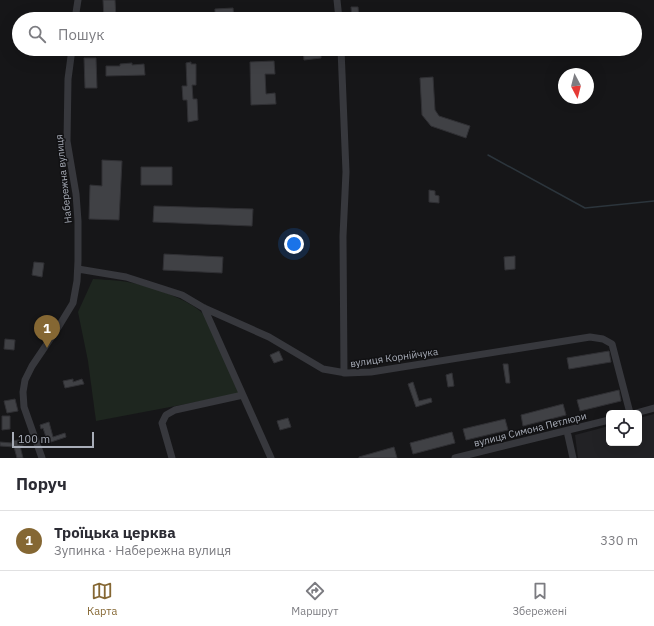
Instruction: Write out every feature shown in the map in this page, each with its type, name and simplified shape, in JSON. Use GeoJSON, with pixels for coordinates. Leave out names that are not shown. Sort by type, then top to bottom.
{"type":"FeatureCollection","features":[{"type":"Feature","properties":{"kind":"street"},"geometry":{"type":"LineString","coordinates":[[76,12],[78,0]]}},
{"type":"Feature","properties":{"kind":"street"},"geometry":{"type":"LineString","coordinates":[[337,0],[338,12]]}},
{"type":"Feature","properties":{"kind":"street","name":"Набережна вулиця"},"geometry":{"type":"LineString","coordinates":[[42,458],[24,406],[23,392],[25,380],[32,366],[73,303],[78,270],[78,221],[76,194],[67,141],[68,79],[71,56]]}},
{"type":"Feature","properties":{"kind":"street"},"geometry":{"type":"LineString","coordinates":[[341,56],[346,172],[342,236],[344,373]]}},
{"type":"Feature","properties":{"kind":"street","name":"вулиця Корнійчука"},"geometry":{"type":"LineString","coordinates":[[78,270],[114,275],[182,294],[204,308],[270,337],[323,369],[344,373],[371,372],[590,337],[603,338],[612,344],[629,410]]}},
{"type":"Feature","properties":{"kind":"street"},"geometry":{"type":"LineString","coordinates":[[204,308],[270,458]]}},
{"type":"Feature","properties":{"kind":"street"},"geometry":{"type":"LineString","coordinates":[[172,458],[162,423],[166,415],[175,410],[243,395]]}},
{"type":"Feature","properties":{"kind":"street"},"geometry":{"type":"LineString","coordinates":[[642,411],[654,408]]}},
{"type":"Feature","properties":{"kind":"street","name":"вулиця Симона Петлюри"},"geometry":{"type":"LineString","coordinates":[[455,458],[606,421]]}},
{"type":"Feature","properties":{"kind":"street"},"geometry":{"type":"LineString","coordinates":[[567,431],[573,458]]}},
{"type":"Feature","properties":{"kind":"shaded area"},"geometry":{"type":"Polygon","coordinates":[[[93,279],[115,280],[145,286],[174,296],[201,311],[206,317],[239,394],[96,421],[88,361],[78,312],[93,279]]]}},
{"type":"Feature","properties":{"kind":"shaded area"},"geometry":{"type":"Polygon","coordinates":[[[654,414],[654,458],[578,458],[575,435],[606,427],[606,446],[642,446],[642,417],[654,414]]]}},
{"type":"Feature","properties":{"kind":"building"},"geometry":{"type":"Polygon","coordinates":[[[103,0],[115,0],[116,12],[104,12],[103,0]]]}},
{"type":"Feature","properties":{"kind":"building"},"geometry":{"type":"Polygon","coordinates":[[[351,7],[358,7],[358,12],[351,12],[351,7]]]}},
{"type":"Feature","properties":{"kind":"building"},"geometry":{"type":"Polygon","coordinates":[[[233,8],[233,12],[215,12],[215,9],[233,8]]]}},
{"type":"Feature","properties":{"kind":"building"},"geometry":{"type":"Polygon","coordinates":[[[304,56],[321,56],[321,58],[304,60],[304,56]]]}},
{"type":"Feature","properties":{"kind":"building"},"geometry":{"type":"Polygon","coordinates":[[[84,58],[96,58],[97,88],[85,88],[84,58]]]}},
{"type":"Feature","properties":{"kind":"building"},"geometry":{"type":"Polygon","coordinates":[[[274,61],[275,74],[265,74],[266,94],[275,93],[276,104],[251,105],[250,62],[274,61]]]}},
{"type":"Feature","properties":{"kind":"building"},"geometry":{"type":"Polygon","coordinates":[[[191,62],[191,64],[196,64],[196,85],[192,85],[193,99],[197,99],[198,120],[188,122],[187,100],[183,100],[182,86],[187,86],[186,63],[191,62]]]}},
{"type":"Feature","properties":{"kind":"building"},"geometry":{"type":"Polygon","coordinates":[[[132,63],[132,65],[144,64],[145,75],[106,76],[106,66],[120,66],[120,64],[132,63]]]}},
{"type":"Feature","properties":{"kind":"building"},"geometry":{"type":"Polygon","coordinates":[[[433,77],[435,110],[439,116],[470,126],[466,138],[431,126],[422,115],[420,78],[433,77]]]}},
{"type":"Feature","properties":{"kind":"building"},"geometry":{"type":"Polygon","coordinates":[[[102,160],[122,161],[119,220],[89,219],[90,185],[102,186],[102,160]]]}},
{"type":"Feature","properties":{"kind":"building"},"geometry":{"type":"Polygon","coordinates":[[[141,167],[172,167],[172,185],[141,185],[141,167]]]}},
{"type":"Feature","properties":{"kind":"building"},"geometry":{"type":"Polygon","coordinates":[[[429,190],[435,191],[435,195],[439,196],[439,203],[429,202],[429,190]]]}},
{"type":"Feature","properties":{"kind":"building"},"geometry":{"type":"Polygon","coordinates":[[[154,206],[253,209],[252,226],[153,222],[154,206]]]}},
{"type":"Feature","properties":{"kind":"building"},"geometry":{"type":"Polygon","coordinates":[[[164,254],[223,257],[222,273],[163,270],[164,254]]]}},
{"type":"Feature","properties":{"kind":"building"},"geometry":{"type":"Polygon","coordinates":[[[515,256],[515,269],[505,270],[504,257],[515,256]]]}},
{"type":"Feature","properties":{"kind":"building"},"geometry":{"type":"Polygon","coordinates":[[[34,262],[44,263],[42,277],[32,275],[34,262]]]}},
{"type":"Feature","properties":{"kind":"building"},"geometry":{"type":"Polygon","coordinates":[[[5,339],[15,340],[14,350],[4,349],[5,339]]]}},
{"type":"Feature","properties":{"kind":"building"},"geometry":{"type":"Polygon","coordinates":[[[279,351],[283,360],[274,363],[270,355],[279,351]]]}},
{"type":"Feature","properties":{"kind":"building"},"geometry":{"type":"Polygon","coordinates":[[[609,351],[611,362],[569,369],[567,358],[609,351]]]}},
{"type":"Feature","properties":{"kind":"building"},"geometry":{"type":"Polygon","coordinates":[[[503,364],[508,364],[510,383],[506,383],[503,364]]]}},
{"type":"Feature","properties":{"kind":"building"},"geometry":{"type":"Polygon","coordinates":[[[452,373],[454,386],[448,387],[446,375],[452,373]]]}},
{"type":"Feature","properties":{"kind":"building"},"geometry":{"type":"Polygon","coordinates":[[[73,379],[73,382],[82,379],[84,384],[65,388],[63,381],[73,379]]]}},
{"type":"Feature","properties":{"kind":"building"},"geometry":{"type":"Polygon","coordinates":[[[413,382],[419,401],[431,398],[432,402],[416,407],[408,384],[413,382]]]}},
{"type":"Feature","properties":{"kind":"building"},"geometry":{"type":"Polygon","coordinates":[[[619,390],[621,401],[580,411],[577,400],[619,390]]]}},
{"type":"Feature","properties":{"kind":"building"},"geometry":{"type":"Polygon","coordinates":[[[15,399],[18,411],[7,413],[4,401],[15,399]]]}},
{"type":"Feature","properties":{"kind":"building"},"geometry":{"type":"Polygon","coordinates":[[[563,404],[566,415],[523,426],[521,415],[563,404]]]}},
{"type":"Feature","properties":{"kind":"building"},"geometry":{"type":"Polygon","coordinates":[[[2,416],[10,416],[10,429],[2,430],[2,416]]]}},
{"type":"Feature","properties":{"kind":"building"},"geometry":{"type":"Polygon","coordinates":[[[288,418],[291,427],[280,430],[277,421],[288,418]]]}},
{"type":"Feature","properties":{"kind":"building"},"geometry":{"type":"Polygon","coordinates":[[[505,419],[508,430],[466,440],[463,429],[505,419]]]}},
{"type":"Feature","properties":{"kind":"building"},"geometry":{"type":"Polygon","coordinates":[[[49,422],[53,437],[65,433],[66,437],[48,443],[43,428],[41,429],[40,425],[49,422]]]}},
{"type":"Feature","properties":{"kind":"building"},"geometry":{"type":"Polygon","coordinates":[[[452,432],[455,443],[413,454],[410,443],[452,432]]]}},
{"type":"Feature","properties":{"kind":"building"},"geometry":{"type":"Polygon","coordinates":[[[25,439],[26,444],[20,446],[23,458],[17,458],[14,447],[0,446],[0,442],[12,443],[12,441],[25,439]]]}},
{"type":"Feature","properties":{"kind":"building"},"geometry":{"type":"Polygon","coordinates":[[[394,447],[397,458],[359,458],[359,457],[394,447]]]}},
{"type":"Feature","properties":{"kind":"waterway"},"geometry":{"type":"LineString","coordinates":[[488,155],[585,208],[654,201]]}},
{"type":"Feature","properties":{"kind":"place","name":"Троїцька церква"},"geometry":{"type":"Point","coordinates":[47,348]}}]}
